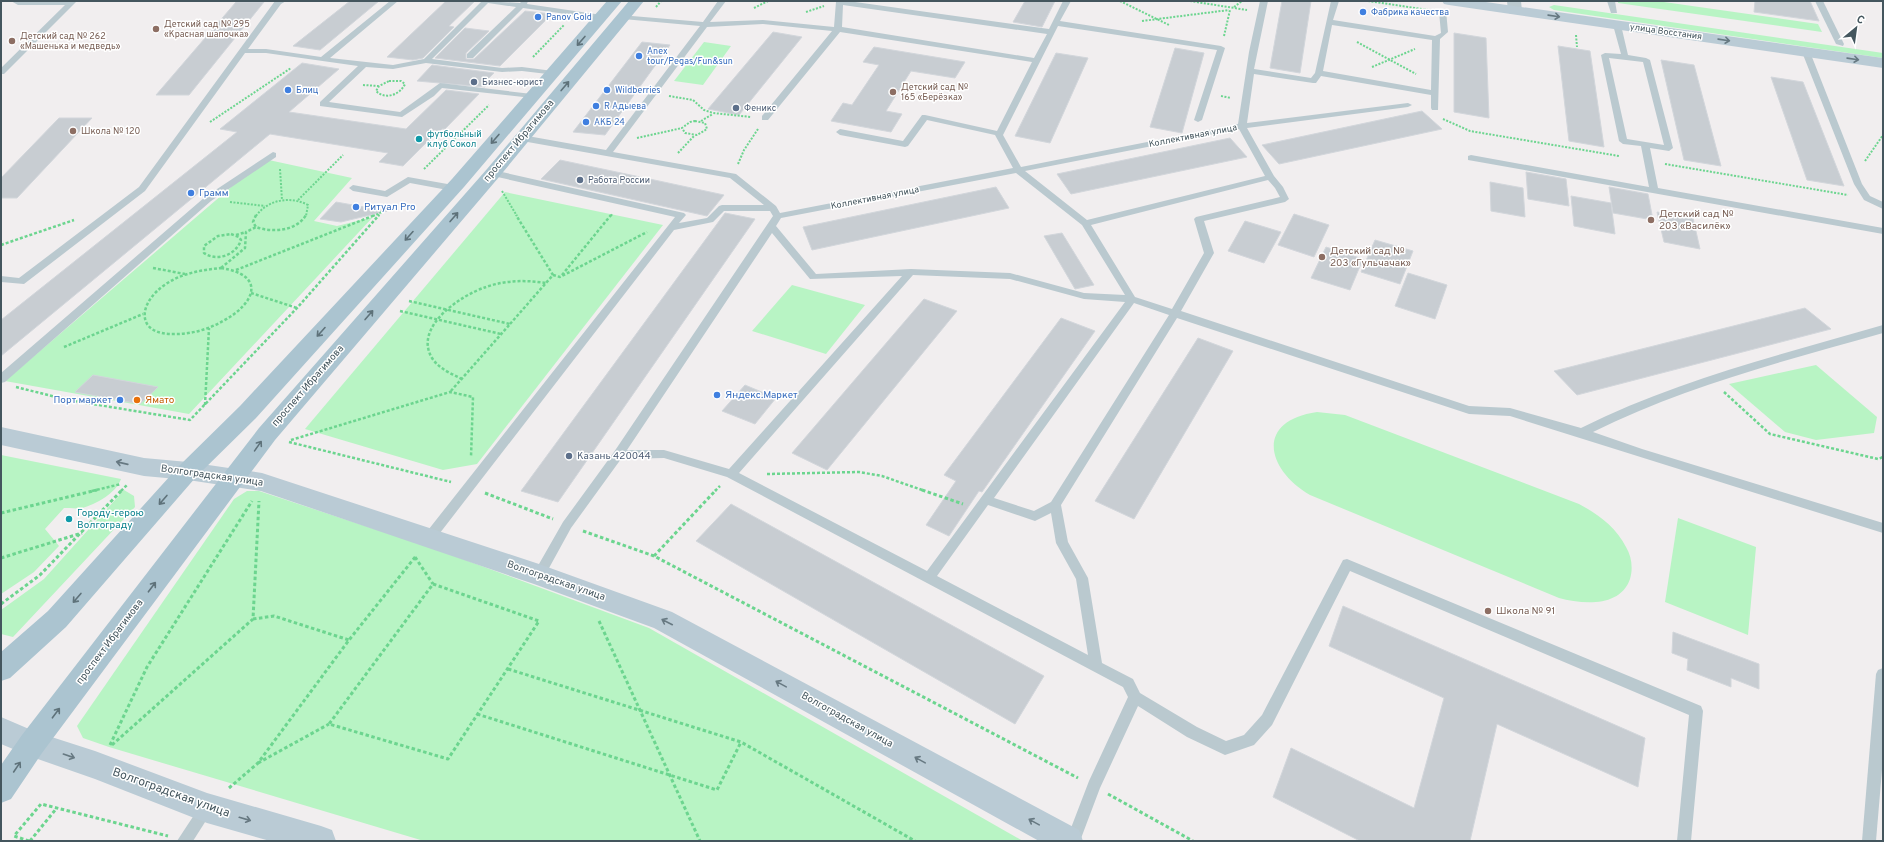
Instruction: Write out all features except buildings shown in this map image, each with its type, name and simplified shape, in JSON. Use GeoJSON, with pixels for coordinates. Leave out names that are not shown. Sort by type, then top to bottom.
{"type":"FeatureCollection","features":[{"type":"Feature","properties":{"kind":"main road","name":"проспект Ибрагимова"},"geometry":{"type":"LineString","coordinates":[[1,669],[58,620],[188,471],[238,423],[453,188],[602,16],[637,1]]}},
{"type":"Feature","properties":{"kind":"main road","name":"улица Восстания"},"geometry":{"type":"LineString","coordinates":[[1545,1],[1883,50]]}},
{"type":"Feature","properties":{"kind":"main road","name":"улица Восстания"},"geometry":{"type":"LineString","coordinates":[[1446,7],[1514,6],[1614,12],[1806,52],[1883,63]]}},
{"type":"Feature","properties":{"kind":"main road","name":"проспект Ибрагимова"},"geometry":{"type":"LineString","coordinates":[[1,789],[32,744],[267,434],[522,138],[619,9]]}},
{"type":"Feature","properties":{"kind":"main road","name":"Волгоградская улица"},"geometry":{"type":"LineString","coordinates":[[1,436],[144,468],[188,471],[262,482],[422,547],[540,575],[663,620],[1068,841]]}},
{"type":"Feature","properties":{"kind":"main road","name":"Волгоградская улица"},"geometry":{"type":"LineString","coordinates":[[1,730],[32,744],[95,765],[207,808],[321,841]]}},
{"type":"Feature","properties":{"kind":"lane"},"geometry":{"type":"LineString","coordinates":[[15,1],[18,3],[72,2]]}},
{"type":"Feature","properties":{"kind":"lane"},"geometry":{"type":"LineString","coordinates":[[1,279],[21,282],[142,189],[278,2],[282,1]]}},
{"type":"Feature","properties":{"kind":"lane"},"geometry":{"type":"LineString","coordinates":[[323,60],[394,1]]}},
{"type":"Feature","properties":{"kind":"lane"},"geometry":{"type":"LineString","coordinates":[[426,61],[487,1],[524,3],[575,13],[602,16]]}},
{"type":"Feature","properties":{"kind":"lane"},"geometry":{"type":"LineString","coordinates":[[608,153],[654,94],[722,1]]}},
{"type":"Feature","properties":{"kind":"lane"},"geometry":{"type":"LineString","coordinates":[[765,118],[838,29],[840,1],[1051,32]]}},
{"type":"Feature","properties":{"kind":"lane"},"geometry":{"type":"LineString","coordinates":[[1067,1],[999,135],[1018,170],[1085,222],[1132,298]]}},
{"type":"Feature","properties":{"kind":"lane"},"geometry":{"type":"LineString","coordinates":[[984,503],[1035,516],[1055,505],[1175,313],[1209,253],[1199,219],[1285,199],[1279,187],[1270,177],[1242,126],[1250,71],[1264,1]]}},
{"type":"Feature","properties":{"kind":"lane"},"geometry":{"type":"LineString","coordinates":[[1250,71],[1313,81],[1319,73],[1329,22],[1335,1]]}},
{"type":"Feature","properties":{"kind":"lane"},"geometry":{"type":"LineString","coordinates":[[1819,1],[1840,44]]}},
{"type":"Feature","properties":{"kind":"lane"},"geometry":{"type":"LineString","coordinates":[[1,72],[72,2]]}},
{"type":"Feature","properties":{"kind":"lane"},"geometry":{"type":"LineString","coordinates":[[470,56],[524,3]]}},
{"type":"Feature","properties":{"kind":"lane"},"geometry":{"type":"LineString","coordinates":[[1435,108],[1435,84],[1439,36],[1446,7]]}},
{"type":"Feature","properties":{"kind":"lane"},"geometry":{"type":"LineString","coordinates":[[619,9],[704,24],[715,25],[763,22],[838,29],[1037,61]]}},
{"type":"Feature","properties":{"kind":"lane"},"geometry":{"type":"LineString","coordinates":[[1614,12],[1625,57]]}},
{"type":"Feature","properties":{"kind":"lane"},"geometry":{"type":"LineString","coordinates":[[1329,22],[1439,36]]}},
{"type":"Feature","properties":{"kind":"lane"},"geometry":{"type":"LineString","coordinates":[[1056,23],[1222,48],[1198,120]]}},
{"type":"Feature","properties":{"kind":"lane"},"geometry":{"type":"LineString","coordinates":[[242,51],[266,51],[364,65],[393,67],[426,61],[502,70],[522,69],[553,73]]}},
{"type":"Feature","properties":{"kind":"lane"},"geometry":{"type":"LineString","coordinates":[[1806,52],[1854,172],[1866,198],[1883,206]]}},
{"type":"Feature","properties":{"kind":"lane"},"geometry":{"type":"LineString","coordinates":[[1605,54],[1625,57],[1646,60],[1668,148],[1623,141],[1605,54]]}},
{"type":"Feature","properties":{"kind":"lane"},"geometry":{"type":"LineString","coordinates":[[364,65],[323,104],[402,115],[431,94],[440,85],[532,96]]}},
{"type":"Feature","properties":{"kind":"lane"},"geometry":{"type":"LineString","coordinates":[[1319,73],[1435,93]]}},
{"type":"Feature","properties":{"kind":"lane","name":"Коллективная улица"},"geometry":{"type":"LineString","coordinates":[[670,228],[710,220],[722,208],[776,212],[1018,170],[1242,126],[1408,105]]}},
{"type":"Feature","properties":{"kind":"lane"},"geometry":{"type":"LineString","coordinates":[[840,132],[905,144],[925,117],[1000,134]]}},
{"type":"Feature","properties":{"kind":"lane"},"geometry":{"type":"LineString","coordinates":[[522,138],[733,176],[776,212],[771,226],[618,455],[567,525],[540,575]]}},
{"type":"Feature","properties":{"kind":"lane"},"geometry":{"type":"LineString","coordinates":[[1645,144],[1654,190]]}},
{"type":"Feature","properties":{"kind":"lane"},"geometry":{"type":"LineString","coordinates":[[5,382],[133,264],[208,199],[273,155]]}},
{"type":"Feature","properties":{"kind":"lane"},"geometry":{"type":"LineString","coordinates":[[1471,158],[1883,231]]}},
{"type":"Feature","properties":{"kind":"lane"},"geometry":{"type":"LineString","coordinates":[[422,547],[681,215],[493,173]]}},
{"type":"Feature","properties":{"kind":"lane"},"geometry":{"type":"LineString","coordinates":[[1085,222],[1270,177]]}},
{"type":"Feature","properties":{"kind":"lane"},"geometry":{"type":"LineString","coordinates":[[353,188],[387,194],[407,180],[453,188]]}},
{"type":"Feature","properties":{"kind":"lane"},"geometry":{"type":"LineString","coordinates":[[771,226],[813,277],[911,272],[1010,276],[1084,296],[1132,298],[1469,410],[1510,412],[1582,433],[1640,453],[1883,528]]}},
{"type":"Feature","properties":{"kind":"lane"},"geometry":{"type":"LineString","coordinates":[[731,474],[911,272]]}},
{"type":"Feature","properties":{"kind":"lane"},"geometry":{"type":"LineString","coordinates":[[928,579],[1132,298]]}},
{"type":"Feature","properties":{"kind":"lane"},"geometry":{"type":"LineString","coordinates":[[1582,433],[1610,417],[1710,379],[1883,329]]}},
{"type":"Feature","properties":{"kind":"lane"},"geometry":{"type":"LineString","coordinates":[[618,455],[664,454],[731,474],[1128,683],[1135,697],[1192,732],[1225,748],[1249,740],[1267,720],[1347,564],[1696,711],[1684,841]]}},
{"type":"Feature","properties":{"kind":"lane"},"geometry":{"type":"LineString","coordinates":[[1055,505],[1062,543],[1082,578],[1096,666]]}},
{"type":"Feature","properties":{"kind":"lane"},"geometry":{"type":"LineString","coordinates":[[1869,841],[1883,674]]}},
{"type":"Feature","properties":{"kind":"lane"},"geometry":{"type":"LineString","coordinates":[[1073,841],[1094,786],[1135,697]]}},
{"type":"Feature","properties":{"kind":"lane"},"geometry":{"type":"LineString","coordinates":[[184,841],[207,808]]}},
{"type":"Feature","properties":{"kind":"path"},"geometry":{"type":"LineString","coordinates":[[1190,1],[1233,7]]}},
{"type":"Feature","properties":{"kind":"path"},"geometry":{"type":"LineString","coordinates":[[1136,21],[1229,10],[1242,1]]}},
{"type":"Feature","properties":{"kind":"path"},"geometry":{"type":"LineString","coordinates":[[1222,48],[1229,10]]}},
{"type":"Feature","properties":{"kind":"path"},"geometry":{"type":"LineString","coordinates":[[522,69],[575,13]]}},
{"type":"Feature","properties":{"kind":"path"},"geometry":{"type":"LineString","coordinates":[[1345,25],[1347,35],[1389,60],[1435,84]]}},
{"type":"Feature","properties":{"kind":"path"},"geometry":{"type":"LineString","coordinates":[[1575,32],[1577,47]]}},
{"type":"Feature","properties":{"kind":"path"},"geometry":{"type":"LineString","coordinates":[[1344,77],[1389,60],[1439,36]]}},
{"type":"Feature","properties":{"kind":"path"},"geometry":{"type":"LineString","coordinates":[[204,127],[307,57]]}},
{"type":"Feature","properties":{"kind":"path"},"geometry":{"type":"LineString","coordinates":[[397,81],[404,83],[405,87],[397,94],[383,96],[376,91],[382,84],[397,81]]}},
{"type":"Feature","properties":{"kind":"path"},"geometry":{"type":"LineString","coordinates":[[407,180],[501,92]]}},
{"type":"Feature","properties":{"kind":"path"},"geometry":{"type":"LineString","coordinates":[[1207,93],[1246,100]]}},
{"type":"Feature","properties":{"kind":"path"},"geometry":{"type":"LineString","coordinates":[[654,94],[693,100],[704,110],[713,113],[765,118],[744,150],[733,176]]}},
{"type":"Feature","properties":{"kind":"path"},"geometry":{"type":"LineString","coordinates":[[616,144],[682,128],[690,122],[701,121],[713,113]]}},
{"type":"Feature","properties":{"kind":"path"},"geometry":{"type":"LineString","coordinates":[[667,164],[694,136],[707,129],[708,126],[701,121]]}},
{"type":"Feature","properties":{"kind":"path"},"geometry":{"type":"LineString","coordinates":[[682,128],[684,133],[694,136]]}},
{"type":"Feature","properties":{"kind":"path"},"geometry":{"type":"LineString","coordinates":[[1854,172],[1860,170],[1883,135]]}},
{"type":"Feature","properties":{"kind":"path"},"geometry":{"type":"LineString","coordinates":[[298,200],[344,155]]}},
{"type":"Feature","properties":{"kind":"path"},"geometry":{"type":"LineString","coordinates":[[280,162],[282,200]]}},
{"type":"Feature","properties":{"kind":"path"},"geometry":{"type":"LineString","coordinates":[[502,191],[553,275],[560,277],[647,232]]}},
{"type":"Feature","properties":{"kind":"path"},"geometry":{"type":"LineString","coordinates":[[208,199],[265,206]]}},
{"type":"Feature","properties":{"kind":"path"},"geometry":{"type":"LineString","coordinates":[[282,200],[298,200],[308,205],[309,210],[303,220],[296,225],[278,231],[269,231],[256,227],[253,222],[254,217],[265,206],[282,200]]}},
{"type":"Feature","properties":{"kind":"path"},"geometry":{"type":"LineString","coordinates":[[560,277],[622,202]]}},
{"type":"Feature","properties":{"kind":"path"},"geometry":{"type":"LineString","coordinates":[[5,382],[68,400],[190,420],[297,308],[386,208]]}},
{"type":"Feature","properties":{"kind":"path"},"geometry":{"type":"LineString","coordinates":[[236,270],[381,213]]}},
{"type":"Feature","properties":{"kind":"path"},"geometry":{"type":"LineString","coordinates":[[1,246],[74,220]]}},
{"type":"Feature","properties":{"kind":"path"},"geometry":{"type":"LineString","coordinates":[[236,235],[241,240],[238,247],[234,251],[216,257],[206,255],[204,253],[204,246],[212,239],[224,235],[236,235],[256,227]]}},
{"type":"Feature","properties":{"kind":"path"},"geometry":{"type":"LineString","coordinates":[[221,268],[245,248],[246,232]]}},
{"type":"Feature","properties":{"kind":"path"},"geometry":{"type":"LineString","coordinates":[[133,264],[185,274]]}},
{"type":"Feature","properties":{"kind":"path"},"geometry":{"type":"LineString","coordinates":[[221,268],[236,270],[246,275],[251,283],[250,294],[245,303],[236,312],[209,328],[176,335],[162,333],[151,329],[144,323],[143,314],[146,303],[156,292],[169,282],[185,274],[204,269],[221,268]]}},
{"type":"Feature","properties":{"kind":"path"},"geometry":{"type":"LineString","coordinates":[[450,392],[553,275]]}},
{"type":"Feature","properties":{"kind":"path"},"geometry":{"type":"LineString","coordinates":[[462,379],[440,369],[433,361],[429,352],[428,343],[430,333],[437,320],[446,310],[463,297],[490,285],[519,280],[546,283]]}},
{"type":"Feature","properties":{"kind":"path"},"geometry":{"type":"LineString","coordinates":[[250,294],[297,308]]}},
{"type":"Feature","properties":{"kind":"path"},"geometry":{"type":"LineString","coordinates":[[407,301],[510,324]]}},
{"type":"Feature","properties":{"kind":"path"},"geometry":{"type":"LineString","coordinates":[[399,311],[501,334]]}},
{"type":"Feature","properties":{"kind":"path"},"geometry":{"type":"LineString","coordinates":[[58,350],[143,314]]}},
{"type":"Feature","properties":{"kind":"path"},"geometry":{"type":"LineString","coordinates":[[205,406],[209,328]]}},
{"type":"Feature","properties":{"kind":"path"},"geometry":{"type":"LineString","coordinates":[[1710,379],[1770,434],[1878,458],[1883,457]]}},
{"type":"Feature","properties":{"kind":"path"},"geometry":{"type":"LineString","coordinates":[[470,487],[473,397],[450,392],[287,442],[470,487],[567,525],[654,556],[1094,786],[1193,841]]}},
{"type":"Feature","properties":{"kind":"path"},"geometry":{"type":"LineString","coordinates":[[654,556],[731,474],[859,472],[882,476],[966,505],[984,503]]}},
{"type":"Feature","properties":{"kind":"path"},"geometry":{"type":"LineString","coordinates":[[1,513],[132,481],[40,575],[1,604]]}},
{"type":"Feature","properties":{"kind":"path"},"geometry":{"type":"LineString","coordinates":[[253,619],[257,498],[147,667],[109,748],[253,619],[274,616],[349,640]]}},
{"type":"Feature","properties":{"kind":"path"},"geometry":{"type":"LineString","coordinates":[[1,558],[82,533]]}},
{"type":"Feature","properties":{"kind":"path"},"geometry":{"type":"LineString","coordinates":[[422,547],[433,584]]}},
{"type":"Feature","properties":{"kind":"path"},"geometry":{"type":"LineString","coordinates":[[207,808],[258,763],[349,640],[422,547]]}},
{"type":"Feature","properties":{"kind":"path"},"geometry":{"type":"LineString","coordinates":[[329,724],[448,759],[539,621],[433,584]]}},
{"type":"Feature","properties":{"kind":"path"},"geometry":{"type":"LineString","coordinates":[[258,763],[329,724],[433,584]]}},
{"type":"Feature","properties":{"kind":"path"},"geometry":{"type":"LineString","coordinates":[[596,614],[700,841]]}},
{"type":"Feature","properties":{"kind":"path"},"geometry":{"type":"LineString","coordinates":[[508,669],[741,742],[916,841]]}},
{"type":"Feature","properties":{"kind":"path"},"geometry":{"type":"LineString","coordinates":[[477,714],[718,790],[741,742]]}},
{"type":"Feature","properties":{"kind":"path"},"geometry":{"type":"LineString","coordinates":[[56,809],[30,841],[14,836],[41,804],[184,841]]}},
{"type":"Feature","properties":{"kind":"green space"},"geometry":{"type":"Polygon","coordinates":[[[1618,1],[1657,1],[1818,24],[1822,32],[1618,3],[1618,1]]]}},
{"type":"Feature","properties":{"kind":"green space"},"geometry":{"type":"Polygon","coordinates":[[[1554,5],[1883,53],[1883,58],[1554,10],[1549,7],[1554,5]]]}},
{"type":"Feature","properties":{"kind":"green space"},"geometry":{"type":"Polygon","coordinates":[[[704,42],[731,46],[703,85],[674,81],[704,42]]]}},
{"type":"Feature","properties":{"kind":"green space"},"geometry":{"type":"Polygon","coordinates":[[[264,159],[352,178],[314,221],[337,226],[373,217],[189,414],[5,381],[264,159]]]}},
{"type":"Feature","properties":{"kind":"green space"},"geometry":{"type":"Polygon","coordinates":[[[505,192],[663,225],[477,464],[443,470],[305,429],[505,192]]]}},
{"type":"Feature","properties":{"kind":"green space"},"geometry":{"type":"Polygon","coordinates":[[[792,285],[865,305],[826,354],[752,331],[792,285]]]}},
{"type":"Feature","properties":{"kind":"green space"},"geometry":{"type":"Polygon","coordinates":[[[1816,365],[1877,417],[1874,433],[1816,440],[1785,432],[1729,384],[1816,365]]]}},
{"type":"Feature","properties":{"kind":"green space"},"geometry":{"type":"Polygon","coordinates":[[[1317,412],[1345,415],[1579,504],[1600,517],[1612,527],[1622,540],[1631,559],[1630,579],[1625,588],[1618,595],[1599,602],[1578,602],[1559,598],[1310,495],[1295,484],[1284,472],[1277,460],[1274,447],[1276,435],[1284,425],[1297,417],[1317,412]]]}},
{"type":"Feature","properties":{"kind":"green space"},"geometry":{"type":"Polygon","coordinates":[[[1,455],[121,479],[115,489],[100,501],[82,508],[64,508],[45,529],[59,546],[34,572],[1,594],[1,455]]]}},
{"type":"Feature","properties":{"kind":"green space"},"geometry":{"type":"Polygon","coordinates":[[[124,490],[134,496],[135,507],[13,637],[1,634],[1,610],[44,579],[124,490]]]}},
{"type":"Feature","properties":{"kind":"green space"},"geometry":{"type":"Polygon","coordinates":[[[247,491],[259,491],[441,551],[649,628],[1023,841],[424,841],[83,738],[77,726],[234,499],[247,491]]]}},
{"type":"Feature","properties":{"kind":"green space"},"geometry":{"type":"Polygon","coordinates":[[[1678,518],[1756,547],[1748,635],[1665,602],[1678,518]]]}},
{"type":"Feature","properties":{"kind":"place","name":"Фабрика качества"},"geometry":{"type":"Point","coordinates":[1363,12]}},
{"type":"Feature","properties":{"kind":"place","name":"Panov Gold"},"geometry":{"type":"Point","coordinates":[538,17]}},
{"type":"Feature","properties":{"kind":"place","name":"Детский сад № 295 «Красная шапочка»"},"geometry":{"type":"Point","coordinates":[156,29]}},
{"type":"Feature","properties":{"kind":"place","name":"Детский сад № 262 «Машенька и медведь»"},"geometry":{"type":"Point","coordinates":[12,41]}},
{"type":"Feature","properties":{"kind":"place","name":"Anex tour/Pegas/Fun&sun"},"geometry":{"type":"Point","coordinates":[639,56]}},
{"type":"Feature","properties":{"kind":"place","name":"Бизнес-юрист"},"geometry":{"type":"Point","coordinates":[474,82]}},
{"type":"Feature","properties":{"kind":"place","name":"Блиц"},"geometry":{"type":"Point","coordinates":[288,90]}},
{"type":"Feature","properties":{"kind":"place","name":"Wildberries"},"geometry":{"type":"Point","coordinates":[607,90]}},
{"type":"Feature","properties":{"kind":"place","name":"Детский сад № 165 «Берёзка»"},"geometry":{"type":"Point","coordinates":[893,92]}},
{"type":"Feature","properties":{"kind":"place","name":"R Адыева"},"geometry":{"type":"Point","coordinates":[596,106]}},
{"type":"Feature","properties":{"kind":"place","name":"Феникс"},"geometry":{"type":"Point","coordinates":[736,108]}},
{"type":"Feature","properties":{"kind":"place","name":"АКБ 24"},"geometry":{"type":"Point","coordinates":[586,122]}},
{"type":"Feature","properties":{"kind":"place","name":"Школа № 120"},"geometry":{"type":"Point","coordinates":[73,131]}},
{"type":"Feature","properties":{"kind":"place","name":"футбольный клуб Сокол"},"geometry":{"type":"Point","coordinates":[419,139]}},
{"type":"Feature","properties":{"kind":"place","name":"Работа России"},"geometry":{"type":"Point","coordinates":[580,180]}},
{"type":"Feature","properties":{"kind":"place","name":"Грамм"},"geometry":{"type":"Point","coordinates":[191,193]}},
{"type":"Feature","properties":{"kind":"place","name":"Ритуал Pro"},"geometry":{"type":"Point","coordinates":[356,207]}},
{"type":"Feature","properties":{"kind":"place","name":"Детский сад № 203 «Василёк»"},"geometry":{"type":"Point","coordinates":[1651,220]}},
{"type":"Feature","properties":{"kind":"place","name":"Детский сад № 203 «Гульчачак»"},"geometry":{"type":"Point","coordinates":[1322,257]}},
{"type":"Feature","properties":{"kind":"place","name":"Яндекс.Маркет"},"geometry":{"type":"Point","coordinates":[717,395]}},
{"type":"Feature","properties":{"kind":"place","name":"Порт маркет"},"geometry":{"type":"Point","coordinates":[120,400]}},
{"type":"Feature","properties":{"kind":"place","name":"Ямато"},"geometry":{"type":"Point","coordinates":[137,400]}},
{"type":"Feature","properties":{"kind":"place","name":"Казань 420044"},"geometry":{"type":"Point","coordinates":[569,456]}},
{"type":"Feature","properties":{"kind":"place","name":"Городу-герою Волгограду"},"geometry":{"type":"Point","coordinates":[69,519]}},
{"type":"Feature","properties":{"kind":"place","name":"Школа № 91"},"geometry":{"type":"Point","coordinates":[1488,611]}}]}
